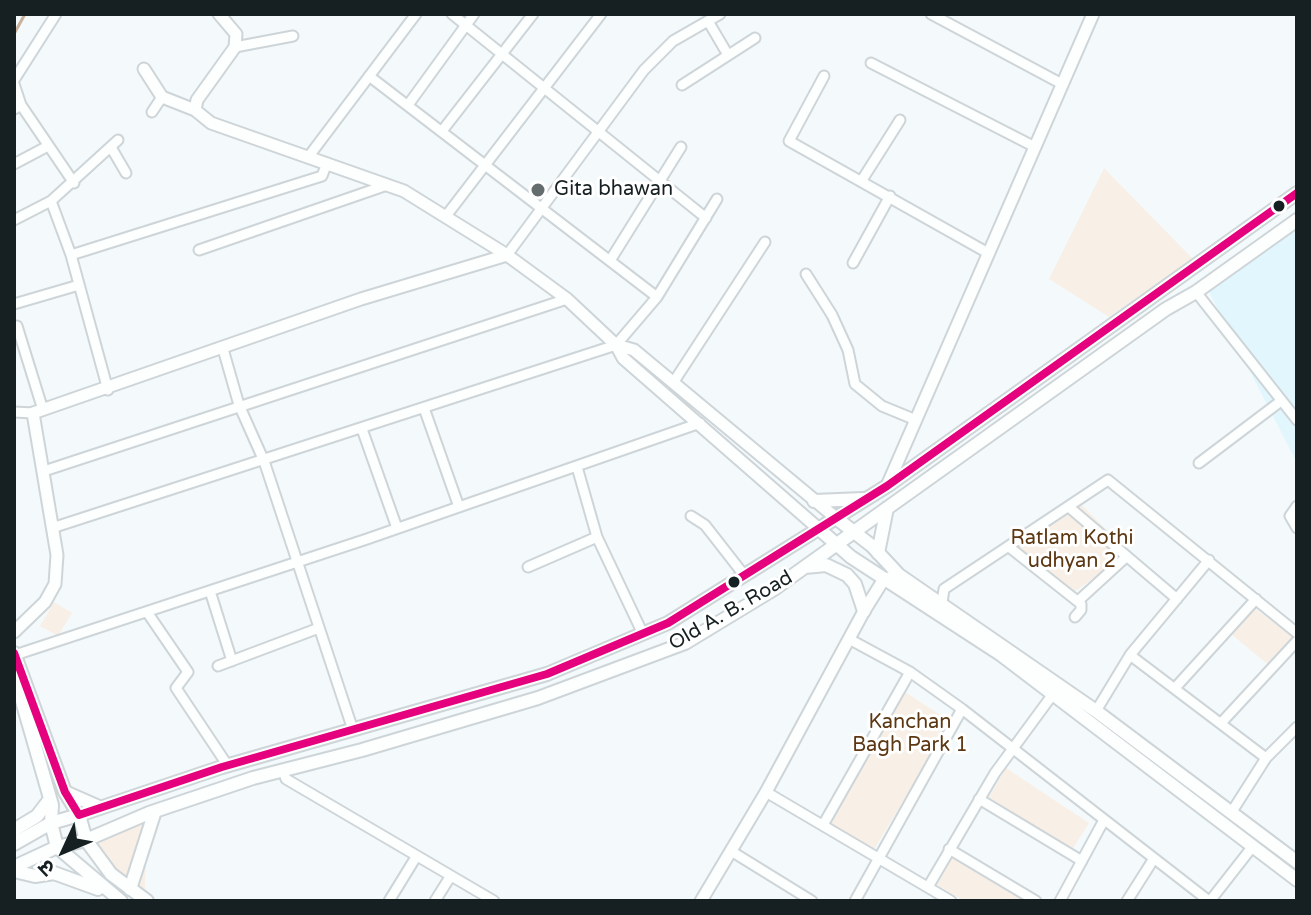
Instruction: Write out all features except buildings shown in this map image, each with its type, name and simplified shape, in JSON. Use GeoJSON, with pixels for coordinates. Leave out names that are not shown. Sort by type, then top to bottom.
{"type":"FeatureCollection","features":[{"type":"Feature","properties":{"kind":"main road","name":"Old A. B. Road"},"geometry":{"type":"LineString","coordinates":[[51,823],[228,766],[547,674],[668,623],[887,486],[1297,193]]}},
{"type":"Feature","properties":{"kind":"main road","name":"Old A. B. Road"},"geometry":{"type":"LineString","coordinates":[[57,847],[86,840],[155,811],[283,771],[538,698],[685,643],[804,567],[1166,309],[1196,292],[1297,220]]}},
{"type":"Feature","properties":{"kind":"main road"},"geometry":{"type":"LineString","coordinates":[[814,501],[868,498]]}},
{"type":"Feature","properties":{"kind":"main road"},"geometry":{"type":"LineString","coordinates":[[878,553],[887,508]]}},
{"type":"Feature","properties":{"kind":"main road"},"geometry":{"type":"LineString","coordinates":[[836,518],[899,575],[1096,711],[1297,862]]}},
{"type":"Feature","properties":{"kind":"main road"},"geometry":{"type":"LineString","coordinates":[[819,529],[884,579],[927,604],[1053,694],[1297,880]]}},
{"type":"Feature","properties":{"kind":"main road"},"geometry":{"type":"LineString","coordinates":[[804,567],[826,565],[847,575],[855,584],[864,611]]}},
{"type":"Feature","properties":{"kind":"main road"},"geometry":{"type":"LineString","coordinates":[[14,654],[65,792],[79,815],[86,840],[111,874],[147,901]]}},
{"type":"Feature","properties":{"kind":"main road"},"geometry":{"type":"LineString","coordinates":[[14,673],[50,799],[51,823],[57,847],[117,898]]}},
{"type":"Feature","properties":{"kind":"main road"},"geometry":{"type":"LineString","coordinates":[[65,792],[99,807]]}},
{"type":"Feature","properties":{"kind":"main road"},"geometry":{"type":"LineString","coordinates":[[14,830],[37,816],[50,799]]}},
{"type":"Feature","properties":{"kind":"main road"},"geometry":{"type":"LineString","coordinates":[[130,889],[155,811]]}},
{"type":"Feature","properties":{"kind":"main road"},"geometry":{"type":"LineString","coordinates":[[14,844],[51,823]]}},
{"type":"Feature","properties":{"kind":"main road"},"geometry":{"type":"LineString","coordinates":[[14,869],[57,847]]}},
{"type":"Feature","properties":{"kind":"main road"},"geometry":{"type":"LineString","coordinates":[[14,869],[35,876],[54,873],[117,898]]}},
{"type":"Feature","properties":{"kind":"street"},"geometry":{"type":"LineString","coordinates":[[56,14],[14,82],[17,107],[74,183]]}},
{"type":"Feature","properties":{"kind":"street"},"geometry":{"type":"LineString","coordinates":[[195,110],[197,100],[235,47],[236,34],[219,14]]}},
{"type":"Feature","properties":{"kind":"street"},"geometry":{"type":"LineString","coordinates":[[309,156],[416,14]]}},
{"type":"Feature","properties":{"kind":"street"},"geometry":{"type":"LineString","coordinates":[[452,14],[706,218]]}},
{"type":"Feature","properties":{"kind":"street"},"geometry":{"type":"LineString","coordinates":[[408,105],[474,14]]}},
{"type":"Feature","properties":{"kind":"street"},"geometry":{"type":"LineString","coordinates":[[442,131],[533,14]]}},
{"type":"Feature","properties":{"kind":"street"},"geometry":{"type":"LineString","coordinates":[[446,216],[601,14]]}},
{"type":"Feature","properties":{"kind":"street"},"geometry":{"type":"LineString","coordinates":[[14,412],[38,412],[108,390],[361,299],[507,255],[662,50],[720,14]]}},
{"type":"Feature","properties":{"kind":"street"},"geometry":{"type":"LineString","coordinates":[[931,14],[1062,84]]}},
{"type":"Feature","properties":{"kind":"street"},"geometry":{"type":"LineString","coordinates":[[887,486],[1093,14]]}},
{"type":"Feature","properties":{"kind":"street"},"geometry":{"type":"LineString","coordinates":[[708,21],[728,55]]}},
{"type":"Feature","properties":{"kind":"street"},"geometry":{"type":"LineString","coordinates":[[235,47],[293,36]]}},
{"type":"Feature","properties":{"kind":"street"},"geometry":{"type":"LineString","coordinates":[[682,85],[755,38]]}},
{"type":"Feature","properties":{"kind":"street"},"geometry":{"type":"LineString","coordinates":[[871,63],[1035,147]]}},
{"type":"Feature","properties":{"kind":"street"},"geometry":{"type":"LineString","coordinates":[[144,69],[162,97],[195,110],[211,123],[387,185],[446,216],[507,255],[567,299],[616,345],[623,358],[819,529]]}},
{"type":"Feature","properties":{"kind":"street"},"geometry":{"type":"LineString","coordinates":[[369,76],[543,206],[657,297]]}},
{"type":"Feature","properties":{"kind":"street"},"geometry":{"type":"LineString","coordinates":[[824,76],[788,140],[988,253]]}},
{"type":"Feature","properties":{"kind":"street"},"geometry":{"type":"LineString","coordinates":[[152,112],[162,97]]}},
{"type":"Feature","properties":{"kind":"street"},"geometry":{"type":"LineString","coordinates":[[862,180],[900,120]]}},
{"type":"Feature","properties":{"kind":"street"},"geometry":{"type":"LineString","coordinates":[[14,220],[51,201],[115,144],[126,173]]}},
{"type":"Feature","properties":{"kind":"street"},"geometry":{"type":"LineString","coordinates":[[14,164],[48,146]]}},
{"type":"Feature","properties":{"kind":"street"},"geometry":{"type":"LineString","coordinates":[[611,259],[681,147]]}},
{"type":"Feature","properties":{"kind":"street"},"geometry":{"type":"LineString","coordinates":[[71,255],[322,176],[327,163]]}},
{"type":"Feature","properties":{"kind":"street"},"geometry":{"type":"LineString","coordinates":[[199,250],[387,185]]}},
{"type":"Feature","properties":{"kind":"street"},"geometry":{"type":"LineString","coordinates":[[853,263],[890,196]]}},
{"type":"Feature","properties":{"kind":"street"},"geometry":{"type":"LineString","coordinates":[[52,528],[616,345],[657,297],[717,199]]}},
{"type":"Feature","properties":{"kind":"street"},"geometry":{"type":"LineString","coordinates":[[51,201],[71,255],[108,390]]}},
{"type":"Feature","properties":{"kind":"street"},"geometry":{"type":"LineString","coordinates":[[673,383],[765,242]]}},
{"type":"Feature","properties":{"kind":"street"},"geometry":{"type":"LineString","coordinates":[[806,274],[832,315],[848,350],[855,384],[882,406],[916,420]]}},
{"type":"Feature","properties":{"kind":"street"},"geometry":{"type":"LineString","coordinates":[[14,304],[79,285]]}},
{"type":"Feature","properties":{"kind":"street"},"geometry":{"type":"LineString","coordinates":[[1196,292],[1297,420]]}},
{"type":"Feature","properties":{"kind":"street"},"geometry":{"type":"LineString","coordinates":[[44,471],[567,299]]}},
{"type":"Feature","properties":{"kind":"street"},"geometry":{"type":"LineString","coordinates":[[14,632],[45,602],[55,584],[57,555],[38,412],[17,326]]}},
{"type":"Feature","properties":{"kind":"street"},"geometry":{"type":"LineString","coordinates":[[616,345],[634,350],[836,518]]}},
{"type":"Feature","properties":{"kind":"street"},"geometry":{"type":"LineString","coordinates":[[223,349],[239,405],[264,461],[353,730]]}},
{"type":"Feature","properties":{"kind":"street"},"geometry":{"type":"LineString","coordinates":[[14,362],[26,358]]}},
{"type":"Feature","properties":{"kind":"street"},"geometry":{"type":"LineString","coordinates":[[1199,463],[1281,401]]}},
{"type":"Feature","properties":{"kind":"street"},"geometry":{"type":"LineString","coordinates":[[424,408],[459,507]]}},
{"type":"Feature","properties":{"kind":"street"},"geometry":{"type":"LineString","coordinates":[[14,654],[297,562],[700,423]]}},
{"type":"Feature","properties":{"kind":"street"},"geometry":{"type":"LineString","coordinates":[[362,429],[397,528]]}},
{"type":"Feature","properties":{"kind":"street"},"geometry":{"type":"LineString","coordinates":[[577,467],[597,537],[643,634]]}},
{"type":"Feature","properties":{"kind":"street"},"geometry":{"type":"LineString","coordinates":[[927,604],[942,603],[944,589],[1108,480],[1297,633]]}},
{"type":"Feature","properties":{"kind":"street"},"geometry":{"type":"LineString","coordinates":[[1297,506],[1290,516],[1297,528]]}},
{"type":"Feature","properties":{"kind":"street"},"geometry":{"type":"LineString","coordinates":[[1070,508],[1125,558],[1177,599]]}},
{"type":"Feature","properties":{"kind":"street"},"geometry":{"type":"LineString","coordinates":[[691,516],[705,525],[744,575]]}},
{"type":"Feature","properties":{"kind":"street"},"geometry":{"type":"LineString","coordinates":[[528,567],[597,537]]}},
{"type":"Feature","properties":{"kind":"street"},"geometry":{"type":"LineString","coordinates":[[1009,547],[1078,601],[1082,607],[1075,617]]}},
{"type":"Feature","properties":{"kind":"street"},"geometry":{"type":"LineString","coordinates":[[1078,601],[1125,558]]}},
{"type":"Feature","properties":{"kind":"street"},"geometry":{"type":"LineString","coordinates":[[1096,711],[1130,655],[1209,560]]}},
{"type":"Feature","properties":{"kind":"street"},"geometry":{"type":"LineString","coordinates":[[701,901],[766,792],[864,611],[884,579],[899,575]]}},
{"type":"Feature","properties":{"kind":"street"},"geometry":{"type":"LineString","coordinates":[[210,591],[232,661]]}},
{"type":"Feature","properties":{"kind":"street"},"geometry":{"type":"LineString","coordinates":[[1175,688],[1256,599]]}},
{"type":"Feature","properties":{"kind":"street"},"geometry":{"type":"LineString","coordinates":[[147,612],[188,672],[176,688],[228,766]]}},
{"type":"Feature","properties":{"kind":"street"},"geometry":{"type":"LineString","coordinates":[[218,666],[319,628]]}},
{"type":"Feature","properties":{"kind":"street"},"geometry":{"type":"LineString","coordinates":[[849,639],[910,672],[962,709],[1153,860],[1210,901],[1253,846]]}},
{"type":"Feature","properties":{"kind":"street"},"geometry":{"type":"LineString","coordinates":[[1222,722],[1297,641]]}},
{"type":"Feature","properties":{"kind":"street"},"geometry":{"type":"LineString","coordinates":[[1130,655],[1266,758]]}},
{"type":"Feature","properties":{"kind":"street"},"geometry":{"type":"LineString","coordinates":[[823,825],[910,672]]}},
{"type":"Feature","properties":{"kind":"street"},"geometry":{"type":"LineString","coordinates":[[928,887],[1012,748],[1053,694]]}},
{"type":"Feature","properties":{"kind":"street"},"geometry":{"type":"LineString","coordinates":[[855,901],[962,709]]}},
{"type":"Feature","properties":{"kind":"street"},"geometry":{"type":"LineString","coordinates":[[1231,813],[1266,758],[1297,727]]}},
{"type":"Feature","properties":{"kind":"street"},"geometry":{"type":"LineString","coordinates":[[283,771],[286,779],[494,901]]}},
{"type":"Feature","properties":{"kind":"street"},"geometry":{"type":"LineString","coordinates":[[766,792],[951,901]]}},
{"type":"Feature","properties":{"kind":"street"},"geometry":{"type":"LineString","coordinates":[[979,799],[1082,861]]}},
{"type":"Feature","properties":{"kind":"street"},"geometry":{"type":"LineString","coordinates":[[1060,901],[1104,820]]}},
{"type":"Feature","properties":{"kind":"street"},"geometry":{"type":"LineString","coordinates":[[949,849],[1036,901]]}},
{"type":"Feature","properties":{"kind":"street"},"geometry":{"type":"LineString","coordinates":[[731,851],[812,901]]}},
{"type":"Feature","properties":{"kind":"street"},"geometry":{"type":"LineString","coordinates":[[389,901],[416,857]]}},
{"type":"Feature","properties":{"kind":"street"},"geometry":{"type":"LineString","coordinates":[[1127,901],[1153,860]]}},
{"type":"Feature","properties":{"kind":"street"},"geometry":{"type":"LineString","coordinates":[[435,901],[450,877]]}},
{"type":"Feature","properties":{"kind":"shaded area"},"geometry":{"type":"Polygon","coordinates":[[[1297,229],[1297,463],[1208,290],[1297,229]]]}},
{"type":"Feature","properties":{"kind":"green space"},"geometry":{"type":"Polygon","coordinates":[[[1104,168],[1193,259],[1109,317],[1049,279],[1104,168]]]}},
{"type":"Feature","properties":{"kind":"green space","name":"Ratlam Kothi udhyan 2"},"geometry":{"type":"Polygon","coordinates":[[[1080,503],[1129,553],[1070,595],[1015,549],[1080,503]]]}},
{"type":"Feature","properties":{"kind":"green space"},"geometry":{"type":"Polygon","coordinates":[[[54,602],[72,613],[58,636],[40,626],[54,602]]]}},
{"type":"Feature","properties":{"kind":"green space"},"geometry":{"type":"Polygon","coordinates":[[[1253,607],[1296,639],[1271,667],[1231,634],[1253,607]]]}},
{"type":"Feature","properties":{"kind":"green space","name":"Kanchan Bagh Park 1"},"geometry":{"type":"Polygon","coordinates":[[[902,690],[951,722],[873,851],[828,825],[902,690]]]}},
{"type":"Feature","properties":{"kind":"green space"},"geometry":{"type":"Polygon","coordinates":[[[1006,768],[1089,823],[1072,850],[989,797],[1006,768]]]}},
{"type":"Feature","properties":{"kind":"green space"},"geometry":{"type":"Polygon","coordinates":[[[149,813],[144,900],[86,840],[149,813]]]}},
{"type":"Feature","properties":{"kind":"green space"},"geometry":{"type":"Polygon","coordinates":[[[953,857],[1026,901],[964,901],[937,885],[953,857]]]}},
{"type":"Feature","properties":{"kind":"waterway"},"geometry":{"type":"LineString","coordinates":[[14,34],[25,14]]}},
{"type":"Feature","properties":{"kind":"transit line"},"geometry":{"type":"LineString","coordinates":[[14,653],[65,792],[79,815],[222,767],[547,674],[668,623],[887,486],[1297,193]]}},
{"type":"Feature","properties":{"kind":"place","name":"Gita bhawan"},"geometry":{"type":"Point","coordinates":[538,190]}}]}
